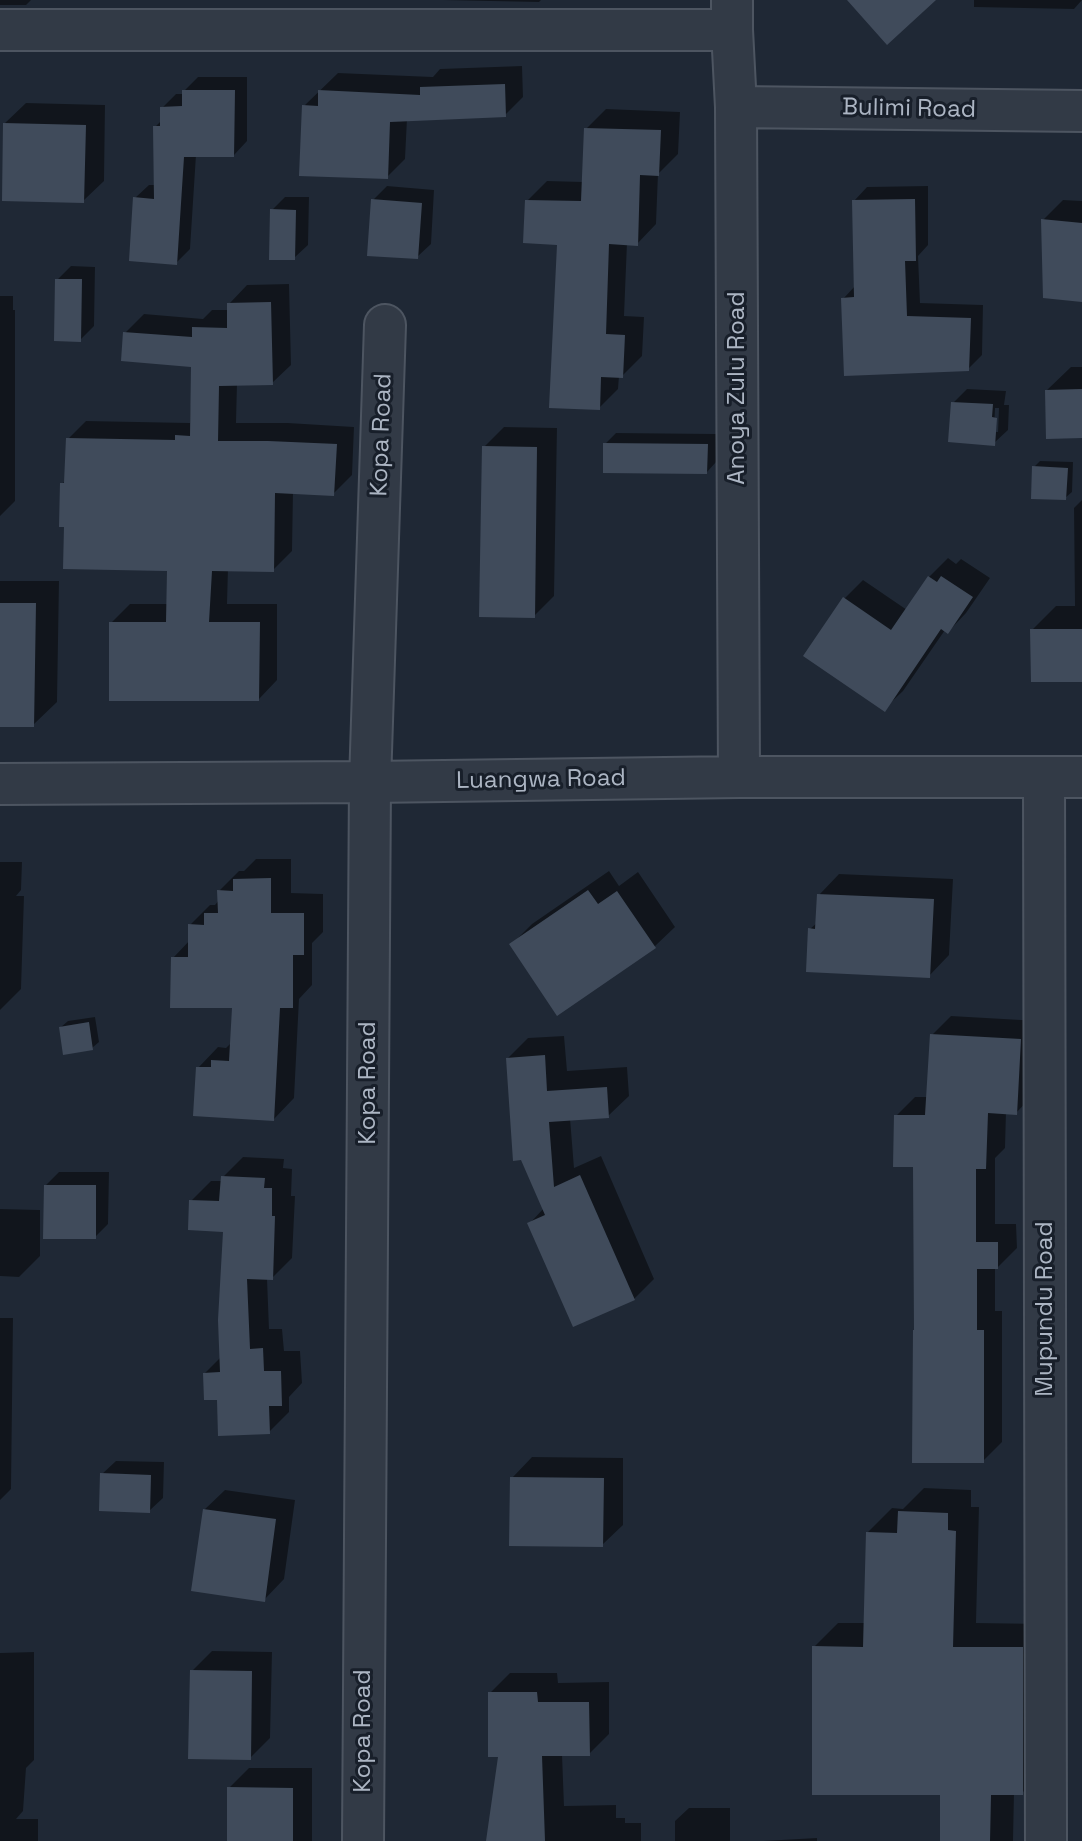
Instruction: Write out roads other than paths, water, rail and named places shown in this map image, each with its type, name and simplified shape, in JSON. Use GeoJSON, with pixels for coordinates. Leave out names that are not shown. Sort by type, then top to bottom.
{"type":"FeatureCollection","features":[{"type":"Feature","properties":{"kind":"street"},"geometry":{"type":"LineString","coordinates":[[0,30],[732,15]]}},
{"type":"Feature","properties":{"kind":"street","name":"Anoya Zulu Road"},"geometry":{"type":"LineString","coordinates":[[732,15],[736,107],[739,777]]}},
{"type":"Feature","properties":{"kind":"street","name":"Bulimi Road"},"geometry":{"type":"LineString","coordinates":[[736,107],[1082,111]]}},
{"type":"Feature","properties":{"kind":"street","name":"Kopa Road"},"geometry":{"type":"LineString","coordinates":[[363,1841],[370,782],[385,325]]}},
{"type":"Feature","properties":{"kind":"street","name":"Luangwa Road"},"geometry":{"type":"LineString","coordinates":[[0,784],[1063,777]]}},
{"type":"Feature","properties":{"kind":"street","name":"Mupundu Road"},"geometry":{"type":"LineString","coordinates":[[1046,1841],[1063,777]]}}]}
